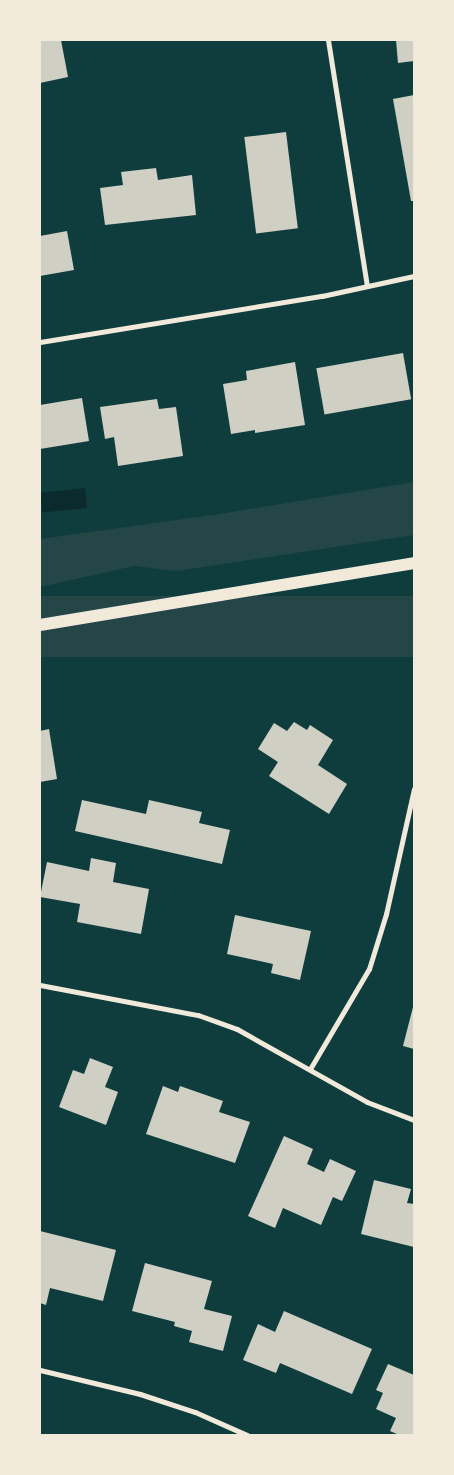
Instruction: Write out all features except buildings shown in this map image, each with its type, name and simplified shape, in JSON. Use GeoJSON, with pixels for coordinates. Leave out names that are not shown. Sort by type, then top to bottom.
{"type":"FeatureCollection","features":[{"type":"Feature","properties":{"kind":"main road"},"geometry":{"type":"LineString","coordinates":[[40,625],[414,564]]}},
{"type":"Feature","properties":{"kind":"street"},"geometry":{"type":"LineString","coordinates":[[328,40],[367,286]]}},
{"type":"Feature","properties":{"kind":"street"},"geometry":{"type":"LineString","coordinates":[[40,342],[322,296],[414,276]]}},
{"type":"Feature","properties":{"kind":"street"},"geometry":{"type":"LineString","coordinates":[[310,1069],[370,968],[386,914],[414,789]]}},
{"type":"Feature","properties":{"kind":"street"},"geometry":{"type":"LineString","coordinates":[[40,985],[198,1015],[237,1029],[367,1102],[414,1120]]}},
{"type":"Feature","properties":{"kind":"street"},"geometry":{"type":"LineString","coordinates":[[40,1370],[140,1394],[195,1412],[246,1435]]}},
{"type":"Feature","properties":{"kind":"shaded area"},"geometry":{"type":"Polygon","coordinates":[[[414,482],[414,535],[176,571],[134,566],[40,587],[40,539],[220,514],[414,482]]]}},
{"type":"Feature","properties":{"kind":"shaded area"},"geometry":{"type":"Polygon","coordinates":[[[85,488],[87,508],[42,513],[40,493],[85,488]]]}},
{"type":"Feature","properties":{"kind":"shaded area"},"geometry":{"type":"Polygon","coordinates":[[[40,596],[414,596],[414,657],[40,657],[40,596]]]}}]}
